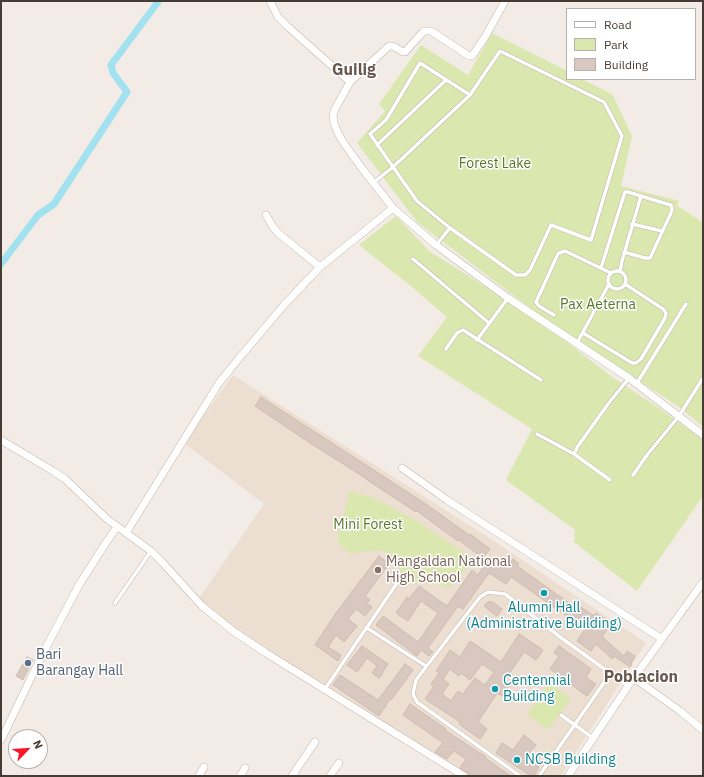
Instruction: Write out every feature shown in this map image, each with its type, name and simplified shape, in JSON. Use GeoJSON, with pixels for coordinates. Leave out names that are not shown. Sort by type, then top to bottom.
{"type":"FeatureCollection","features":[{"type":"Feature","properties":{"kind":"street"},"geometry":{"type":"LineString","coordinates":[[270,1],[278,17],[350,82]]}},
{"type":"Feature","properties":{"kind":"street"},"geometry":{"type":"LineString","coordinates":[[505,1],[485,37],[472,56],[431,31],[425,30],[405,52],[393,46],[389,46],[350,82],[335,109],[333,116],[338,132],[360,167],[393,208],[436,245],[508,298],[629,378],[703,435]]}},
{"type":"Feature","properties":{"kind":"street"},"geometry":{"type":"LineString","coordinates":[[126,533],[219,383],[284,305],[320,267],[393,208]]}},
{"type":"Feature","properties":{"kind":"street"},"geometry":{"type":"LineString","coordinates":[[266,215],[278,233],[320,267]]}},
{"type":"Feature","properties":{"kind":"street"},"geometry":{"type":"LineString","coordinates":[[1,440],[65,479],[91,505],[164,563],[202,606],[233,631],[464,776]]}},
{"type":"Feature","properties":{"kind":"street"},"geometry":{"type":"LineString","coordinates":[[402,468],[447,500],[662,639]]}},
{"type":"Feature","properties":{"kind":"street"},"geometry":{"type":"LineString","coordinates":[[1,740],[42,655],[79,585],[117,527]]}},
{"type":"Feature","properties":{"kind":"street"},"geometry":{"type":"LineString","coordinates":[[568,776],[628,686],[703,582]]}},
{"type":"Feature","properties":{"kind":"street"},"geometry":{"type":"LineString","coordinates":[[634,678],[680,711],[703,730]]}},
{"type":"Feature","properties":{"kind":"street"},"geometry":{"type":"LineString","coordinates":[[292,776],[315,742]]}},
{"type":"Feature","properties":{"kind":"street"},"geometry":{"type":"LineString","coordinates":[[330,776],[340,763]]}},
{"type":"Feature","properties":{"kind":"street"},"geometry":{"type":"LineString","coordinates":[[199,776],[204,767]]}},
{"type":"Feature","properties":{"kind":"street"},"geometry":{"type":"LineString","coordinates":[[240,776],[245,768]]}},
{"type":"Feature","properties":{"kind":"lane"},"geometry":{"type":"LineString","coordinates":[[374,183],[393,167],[470,95],[500,51],[604,102],[622,136],[591,240],[551,225],[530,270],[525,275],[516,275],[450,228],[417,201],[393,167],[377,145],[370,134],[386,120],[420,63],[470,95]]}},
{"type":"Feature","properties":{"kind":"lane"},"geometry":{"type":"LineString","coordinates":[[377,145],[446,80]]}},
{"type":"Feature","properties":{"kind":"lane"},"geometry":{"type":"LineString","coordinates":[[601,268],[624,193],[628,192],[672,206],[650,258],[624,252]]}},
{"type":"Feature","properties":{"kind":"lane"},"geometry":{"type":"LineString","coordinates":[[620,271],[624,252],[641,196]]}},
{"type":"Feature","properties":{"kind":"lane"},"geometry":{"type":"LineString","coordinates":[[632,224],[662,231]]}},
{"type":"Feature","properties":{"kind":"lane"},"geometry":{"type":"LineString","coordinates":[[436,245],[450,228]]}},
{"type":"Feature","properties":{"kind":"lane"},"geometry":{"type":"LineString","coordinates":[[554,315],[539,306],[536,302],[559,253],[565,251],[611,272],[617,270],[623,272],[626,278],[623,286],[617,289],[611,287],[609,284]]}},
{"type":"Feature","properties":{"kind":"lane"},"geometry":{"type":"LineString","coordinates":[[414,259],[489,323]]}},
{"type":"Feature","properties":{"kind":"lane"},"geometry":{"type":"LineString","coordinates":[[577,343],[609,284],[608,278],[611,272]]}},
{"type":"Feature","properties":{"kind":"lane"},"geometry":{"type":"LineString","coordinates":[[583,333],[632,363],[636,363],[641,359],[665,318],[666,313],[664,309],[625,284]]}},
{"type":"Feature","properties":{"kind":"lane"},"geometry":{"type":"LineString","coordinates":[[477,340],[508,298]]}},
{"type":"Feature","properties":{"kind":"lane"},"geometry":{"type":"LineString","coordinates":[[636,383],[686,304]]}},
{"type":"Feature","properties":{"kind":"lane"},"geometry":{"type":"LineString","coordinates":[[446,349],[457,333],[463,330],[541,380]]}},
{"type":"Feature","properties":{"kind":"lane"},"geometry":{"type":"LineString","coordinates":[[574,454],[608,404],[629,378]]}},
{"type":"Feature","properties":{"kind":"lane"},"geometry":{"type":"LineString","coordinates":[[633,475],[679,416],[703,378]]}},
{"type":"Feature","properties":{"kind":"lane"},"geometry":{"type":"LineString","coordinates":[[537,434],[574,454],[580,460],[610,480]]}},
{"type":"Feature","properties":{"kind":"lane"},"geometry":{"type":"LineString","coordinates":[[115,603],[150,551]]}},
{"type":"Feature","properties":{"kind":"lane"},"geometry":{"type":"LineString","coordinates":[[325,689],[397,582]]}},
{"type":"Feature","properties":{"kind":"lane"},"geometry":{"type":"LineString","coordinates":[[520,776],[417,702],[413,694],[416,680],[480,597],[488,592],[505,594],[560,637],[628,686]]}},
{"type":"Feature","properties":{"kind":"lane"},"geometry":{"type":"LineString","coordinates":[[366,628],[426,666]]}},
{"type":"Feature","properties":{"kind":"lane"},"geometry":{"type":"LineString","coordinates":[[539,776],[610,674]]}},
{"type":"Feature","properties":{"kind":"lane"},"geometry":{"type":"LineString","coordinates":[[562,715],[593,738]]}},
{"type":"Feature","properties":{"kind":"shaded area","name":"Mangaldan National High School"},"geometry":{"type":"Polygon","coordinates":[[[233,375],[491,539],[646,643],[561,776],[466,776],[236,632],[198,600],[264,504],[184,443],[233,375]]]}},
{"type":"Feature","properties":{"kind":"green space","name":"Forest Lake"},"geometry":{"type":"Polygon","coordinates":[[[492,33],[566,70],[566,80],[584,80],[613,95],[632,136],[621,186],[679,201],[677,206],[703,222],[703,427],[682,409],[586,347],[526,305],[417,222],[357,143],[385,111],[379,104],[421,45],[468,75],[492,33]]]}},
{"type":"Feature","properties":{"kind":"green space"},"geometry":{"type":"Polygon","coordinates":[[[396,216],[429,251],[568,343],[612,377],[656,406],[703,440],[703,496],[637,591],[574,542],[575,530],[506,480],[532,429],[418,356],[447,317],[359,245],[396,216]]]}},
{"type":"Feature","properties":{"kind":"green space","name":"Mini Forest"},"geometry":{"type":"Polygon","coordinates":[[[350,491],[374,498],[413,519],[474,559],[449,588],[433,583],[414,582],[405,587],[396,560],[383,550],[349,553],[338,542],[338,534],[350,491]]]}},
{"type":"Feature","properties":{"kind":"green space"},"geometry":{"type":"Polygon","coordinates":[[[549,683],[571,699],[548,730],[527,714],[549,683]]]}},
{"type":"Feature","properties":{"kind":"building"},"geometry":{"type":"Polygon","coordinates":[[[261,397],[423,502],[490,549],[483,558],[417,511],[416,512],[255,406],[261,397]]]}},
{"type":"Feature","properties":{"kind":"building"},"geometry":{"type":"Polygon","coordinates":[[[379,556],[389,564],[365,596],[370,600],[367,603],[372,607],[365,616],[356,609],[348,619],[357,626],[344,642],[336,635],[328,647],[341,655],[338,661],[315,645],[336,613],[379,556]]]}},
{"type":"Feature","properties":{"kind":"building"},"geometry":{"type":"Polygon","coordinates":[[[489,558],[505,568],[513,559],[519,564],[517,566],[579,610],[581,607],[594,616],[596,613],[612,623],[602,637],[624,656],[627,651],[635,656],[630,667],[614,656],[612,659],[596,644],[591,651],[577,641],[585,629],[511,577],[506,584],[489,573],[463,609],[458,606],[428,648],[433,652],[429,656],[421,650],[417,656],[376,625],[383,616],[418,642],[438,613],[421,601],[408,621],[396,613],[407,597],[409,599],[419,586],[447,606],[472,570],[478,575],[489,558]]]}},
{"type":"Feature","properties":{"kind":"building"},"geometry":{"type":"Polygon","coordinates":[[[488,602],[493,602],[502,609],[497,616],[484,606],[488,602]]]}},
{"type":"Feature","properties":{"kind":"building"},"geometry":{"type":"Polygon","coordinates":[[[519,634],[543,650],[536,660],[524,652],[504,681],[510,685],[502,696],[497,693],[478,722],[487,729],[480,739],[459,724],[460,722],[425,699],[434,686],[431,684],[439,673],[436,671],[450,650],[460,657],[470,641],[501,662],[519,634]],[[482,664],[470,680],[461,673],[459,676],[450,669],[443,679],[449,684],[442,694],[451,701],[458,691],[463,694],[475,678],[485,685],[494,672],[482,664]]]}},
{"type":"Feature","properties":{"kind":"building"},"geometry":{"type":"Polygon","coordinates":[[[362,646],[388,664],[379,678],[372,673],[377,666],[367,658],[357,672],[347,665],[362,646]]]}},
{"type":"Feature","properties":{"kind":"building"},"geometry":{"type":"Polygon","coordinates":[[[559,646],[591,669],[586,677],[596,684],[587,696],[550,669],[559,656],[554,653],[559,646]]]}},
{"type":"Feature","properties":{"kind":"building"},"geometry":{"type":"Polygon","coordinates":[[[27,657],[33,660],[23,680],[16,676],[27,657]]]}},
{"type":"Feature","properties":{"kind":"building"},"geometry":{"type":"Polygon","coordinates":[[[405,664],[413,670],[391,700],[390,699],[379,716],[333,685],[340,675],[378,700],[405,664]]]}},
{"type":"Feature","properties":{"kind":"building"},"geometry":{"type":"Polygon","coordinates":[[[410,704],[511,776],[471,776],[460,768],[466,759],[454,751],[447,759],[435,752],[443,743],[403,715],[410,704]]]}},
{"type":"Feature","properties":{"kind":"building","name":"NCSB Building"},"geometry":{"type":"Polygon","coordinates":[[[524,735],[536,745],[525,758],[539,767],[534,776],[531,776],[496,753],[502,743],[513,750],[524,735]]]}},
{"type":"Feature","properties":{"kind":"waterway"},"geometry":{"type":"LineString","coordinates":[[1,264],[38,215],[54,204],[127,92],[113,73],[111,65],[158,1]]}},
{"type":"Feature","properties":{"kind":"place","name":"Mangaldan National High School"},"geometry":{"type":"Point","coordinates":[378,570]}},
{"type":"Feature","properties":{"kind":"place","name":"Alumni Hall (Administrative Building)"},"geometry":{"type":"Point","coordinates":[544,593]}},
{"type":"Feature","properties":{"kind":"place","name":"Bari Barangay Hall"},"geometry":{"type":"Point","coordinates":[28,663]}},
{"type":"Feature","properties":{"kind":"place","name":"Centennial Building"},"geometry":{"type":"Point","coordinates":[495,689]}},
{"type":"Feature","properties":{"kind":"place","name":"NCSB Building"},"geometry":{"type":"Point","coordinates":[517,760]}},
{"type":"Feature","properties":{"kind":"district","name":"Guilig"},"geometry":{"type":"Point","coordinates":[354,70]}},
{"type":"Feature","properties":{"kind":"district","name":"Poblacion"},"geometry":{"type":"Point","coordinates":[641,677]}},
{"type":"Feature","properties":{"kind":"park label","name":"Pax Aeterna"},"geometry":{"type":"Point","coordinates":[598,305]}}]}
